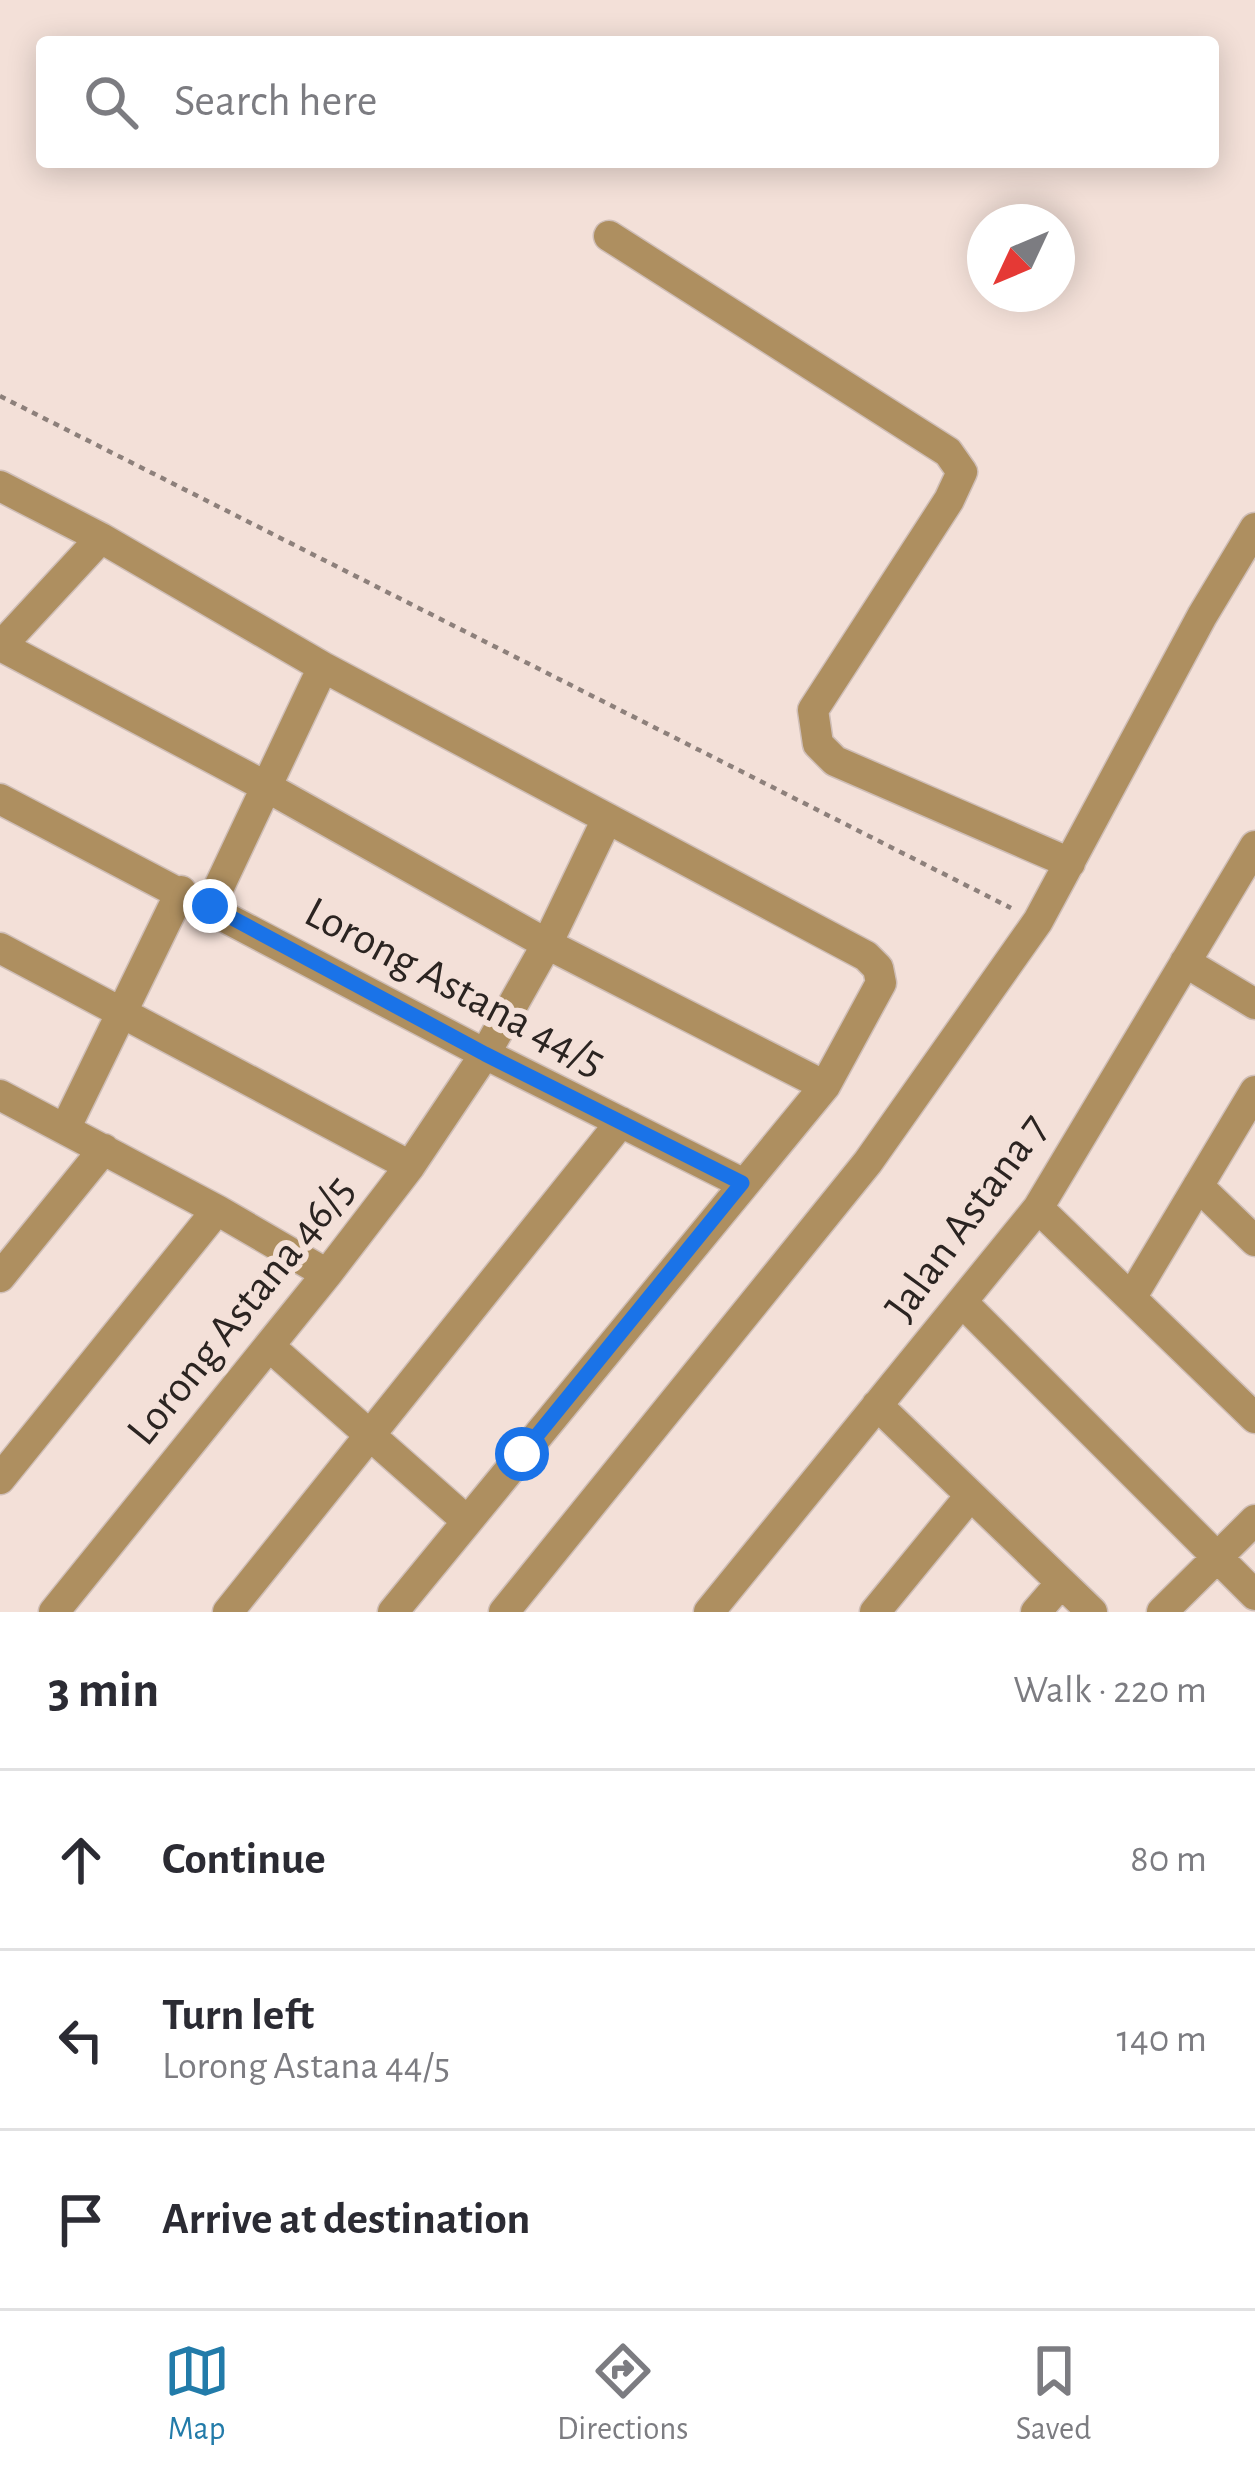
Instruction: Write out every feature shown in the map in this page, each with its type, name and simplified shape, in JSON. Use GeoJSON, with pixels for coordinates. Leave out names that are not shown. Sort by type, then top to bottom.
{"type":"FeatureCollection","features":[{"type":"Feature","properties":{"kind":"street"},"geometry":{"type":"LineString","coordinates":[[609,236],[948,452],[962,472],[949,500],[813,710],[818,744],[835,761],[1070,863]]}},
{"type":"Feature","properties":{"kind":"street"},"geometry":{"type":"LineString","coordinates":[[0,486],[101,538],[323,668],[866,956],[878,968],[881,983],[825,1086],[393,1612]]}},
{"type":"Feature","properties":{"kind":"street"},"geometry":{"type":"LineString","coordinates":[[505,1612],[868,1162],[1038,921],[1202,616],[1255,528]]}},
{"type":"Feature","properties":{"kind":"street"},"geometry":{"type":"LineString","coordinates":[[101,538],[0,646],[265,786],[547,944],[825,1086]]}},
{"type":"Feature","properties":{"kind":"street"},"geometry":{"type":"LineString","coordinates":[[210,906],[323,668]]}},
{"type":"Feature","properties":{"kind":"street","name":"Lorong Astana 44/5"},"geometry":{"type":"LineString","coordinates":[[0,799],[742,1183]]}},
{"type":"Feature","properties":{"kind":"street","name":"Lorong Astana 46/5"},"geometry":{"type":"LineString","coordinates":[[54,1612],[410,1166],[485,1054],[547,944],[607,820]]}},
{"type":"Feature","properties":{"kind":"street","name":"Jalan Astana 7"},"geometry":{"type":"LineString","coordinates":[[709,1612],[1038,1208],[1255,847]]}},
{"type":"Feature","properties":{"kind":"street"},"geometry":{"type":"LineString","coordinates":[[65,1130],[181,891]]}},
{"type":"Feature","properties":{"kind":"street"},"geometry":{"type":"LineString","coordinates":[[0,948],[410,1166]]}},
{"type":"Feature","properties":{"kind":"street"},"geometry":{"type":"LineString","coordinates":[[1185,962],[1255,1004]]}},
{"type":"Feature","properties":{"kind":"street"},"geometry":{"type":"LineString","coordinates":[[1131,1298],[1255,1090]]}},
{"type":"Feature","properties":{"kind":"street"},"geometry":{"type":"LineString","coordinates":[[0,1095],[327,1274]]}},
{"type":"Feature","properties":{"kind":"street"},"geometry":{"type":"LineString","coordinates":[[228,1612],[621,1122]]}},
{"type":"Feature","properties":{"kind":"street"},"geometry":{"type":"LineString","coordinates":[[0,1277],[104,1149]]}},
{"type":"Feature","properties":{"kind":"street"},"geometry":{"type":"LineString","coordinates":[[1198,1186],[1255,1240]]}},
{"type":"Feature","properties":{"kind":"street"},"geometry":{"type":"LineString","coordinates":[[1038,1208],[1255,1418]]}},
{"type":"Feature","properties":{"kind":"street"},"geometry":{"type":"LineString","coordinates":[[0,1478],[217,1210]]}},
{"type":"Feature","properties":{"kind":"street"},"geometry":{"type":"LineString","coordinates":[[962,1302],[1255,1594]]}},
{"type":"Feature","properties":{"kind":"street"},"geometry":{"type":"LineString","coordinates":[[269,1346],[467,1521]]}},
{"type":"Feature","properties":{"kind":"street"},"geometry":{"type":"LineString","coordinates":[[878,1405],[1092,1612]]}},
{"type":"Feature","properties":{"kind":"street"},"geometry":{"type":"LineString","coordinates":[[875,1612],[970,1496]]}},
{"type":"Feature","properties":{"kind":"street"},"geometry":{"type":"LineString","coordinates":[[1162,1612],[1255,1520]]}},
{"type":"Feature","properties":{"kind":"street"},"geometry":{"type":"LineString","coordinates":[[1036,1612],[1061,1583]]}},
{"type":"Feature","properties":{"kind":"path"},"geometry":{"type":"LineString","coordinates":[[0,396],[1038,921]]}},
{"type":"Feature","properties":{"kind":"route"},"geometry":{"type":"LineString","coordinates":[[210,906],[485,1054],[742,1183],[522,1454]]}}]}
